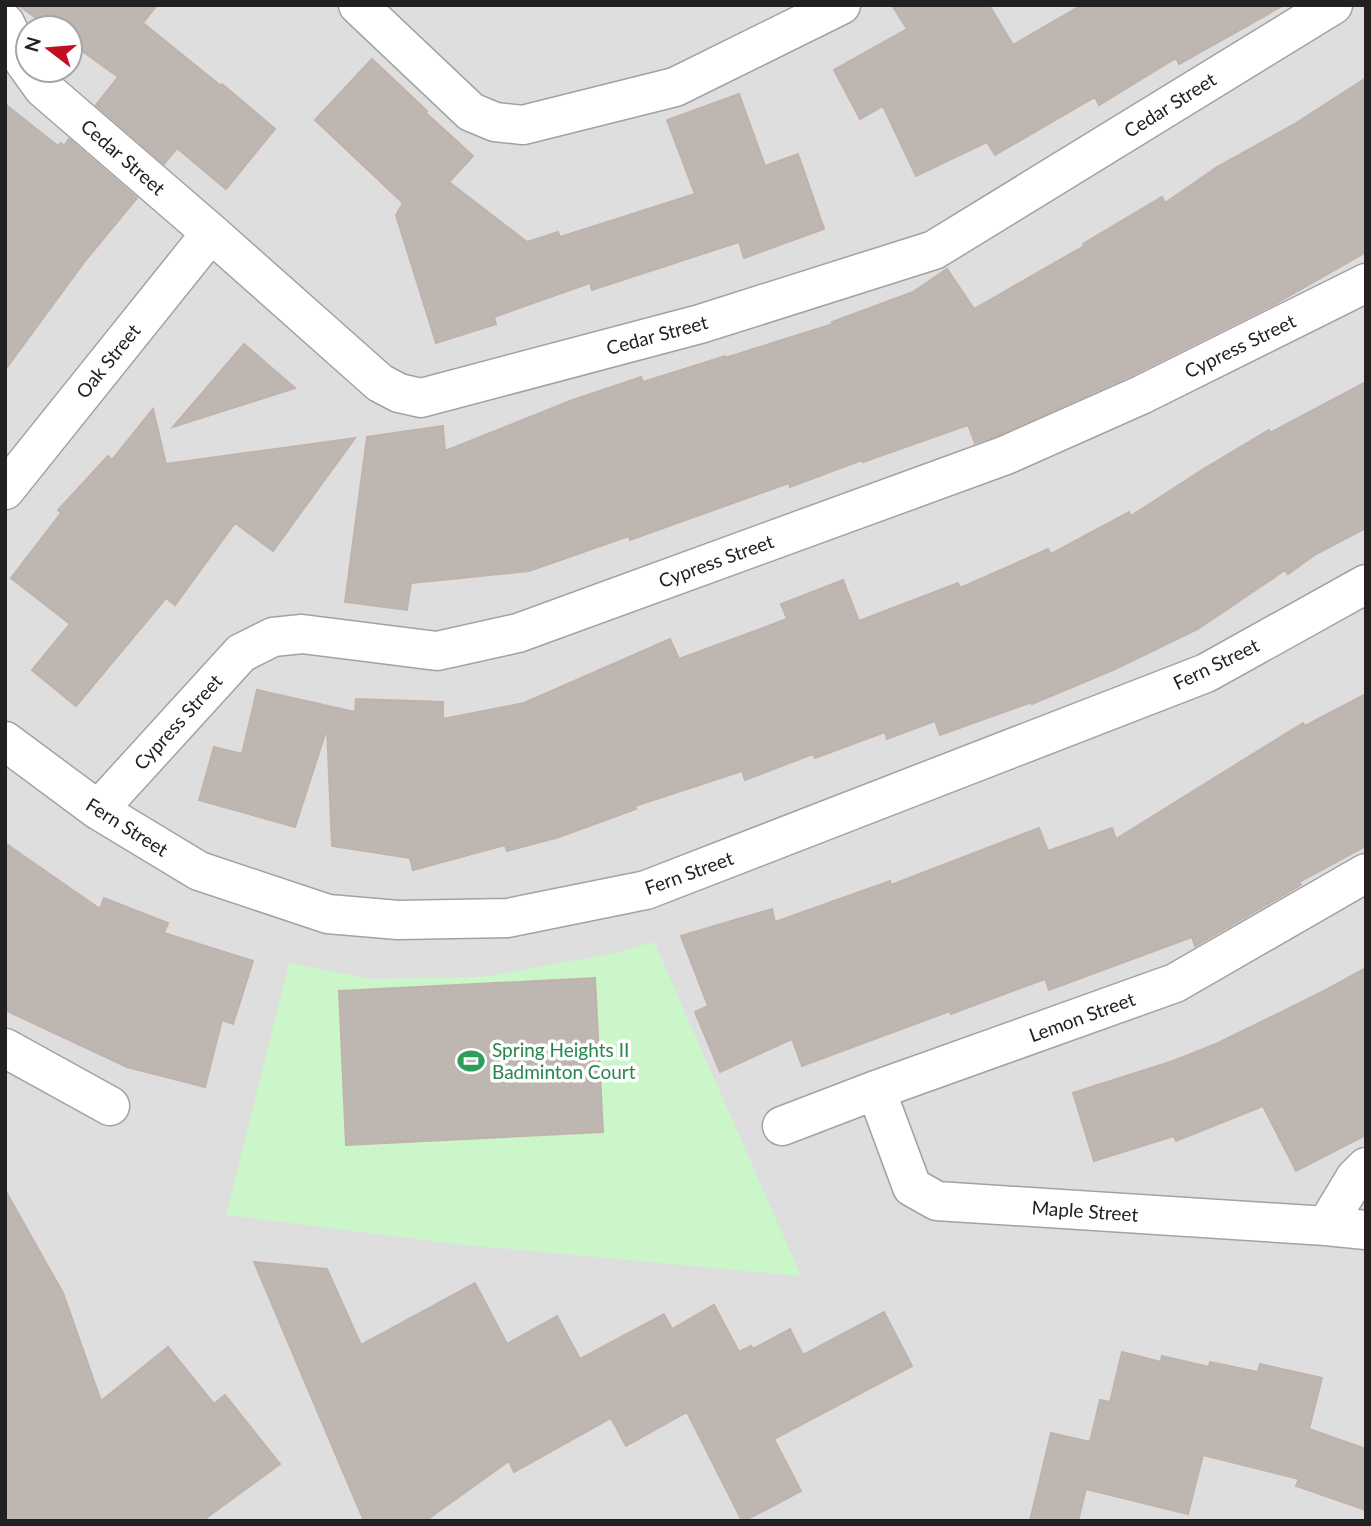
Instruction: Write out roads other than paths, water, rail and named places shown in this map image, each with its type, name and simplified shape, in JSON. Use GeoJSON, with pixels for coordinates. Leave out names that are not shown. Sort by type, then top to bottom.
{"type":"FeatureCollection","features":[{"type":"Feature","properties":{"kind":"street"},"geometry":{"type":"LineString","coordinates":[[358,5],[471,111],[495,122],[523,125],[675,87],[841,5]]}},
{"type":"Feature","properties":{"kind":"street","name":"Cedar Street"},"geometry":{"type":"LineString","coordinates":[[40,84],[380,383],[399,393],[421,398],[700,324],[934,250],[1333,5]]}},
{"type":"Feature","properties":{"kind":"street","name":"Cedar Street"},"geometry":{"type":"LineString","coordinates":[[5,23],[14,42]]}},
{"type":"Feature","properties":{"kind":"street","name":"Oak Street"},"geometry":{"type":"LineString","coordinates":[[5,490],[211,233]]}},
{"type":"Feature","properties":{"kind":"street","name":"Cypress Street"},"geometry":{"type":"LineString","coordinates":[[98,810],[241,653],[273,637],[302,634],[437,651],[518,633],[1006,455],[1141,395],[1366,283]]}},
{"type":"Feature","properties":{"kind":"street","name":"Fern Street"},"geometry":{"type":"LineString","coordinates":[[5,741],[98,810],[199,871],[328,914],[398,920],[508,918],[646,890],[1154,694],[1206,673],[1366,584]]}},
{"type":"Feature","properties":{"kind":"street","name":"Lemon Street"},"geometry":{"type":"LineString","coordinates":[[782,1126],[1175,984],[1366,873]]}},
{"type":"Feature","properties":{"kind":"street"},"geometry":{"type":"LineString","coordinates":[[5,1048],[110,1106]]}},
{"type":"Feature","properties":{"kind":"street","name":"Maple Street"},"geometry":{"type":"LineString","coordinates":[[876,1090],[912,1187],[937,1201],[1366,1230]]}},
{"type":"Feature","properties":{"kind":"street"},"geometry":{"type":"LineString","coordinates":[[1326,1226],[1355,1178],[1366,1167]]}},
{"type":"Feature","properties":{"kind":"place","name":"Spring Heights II Badminton Court"},"geometry":{"type":"Point","coordinates":[471,1061]}}]}
